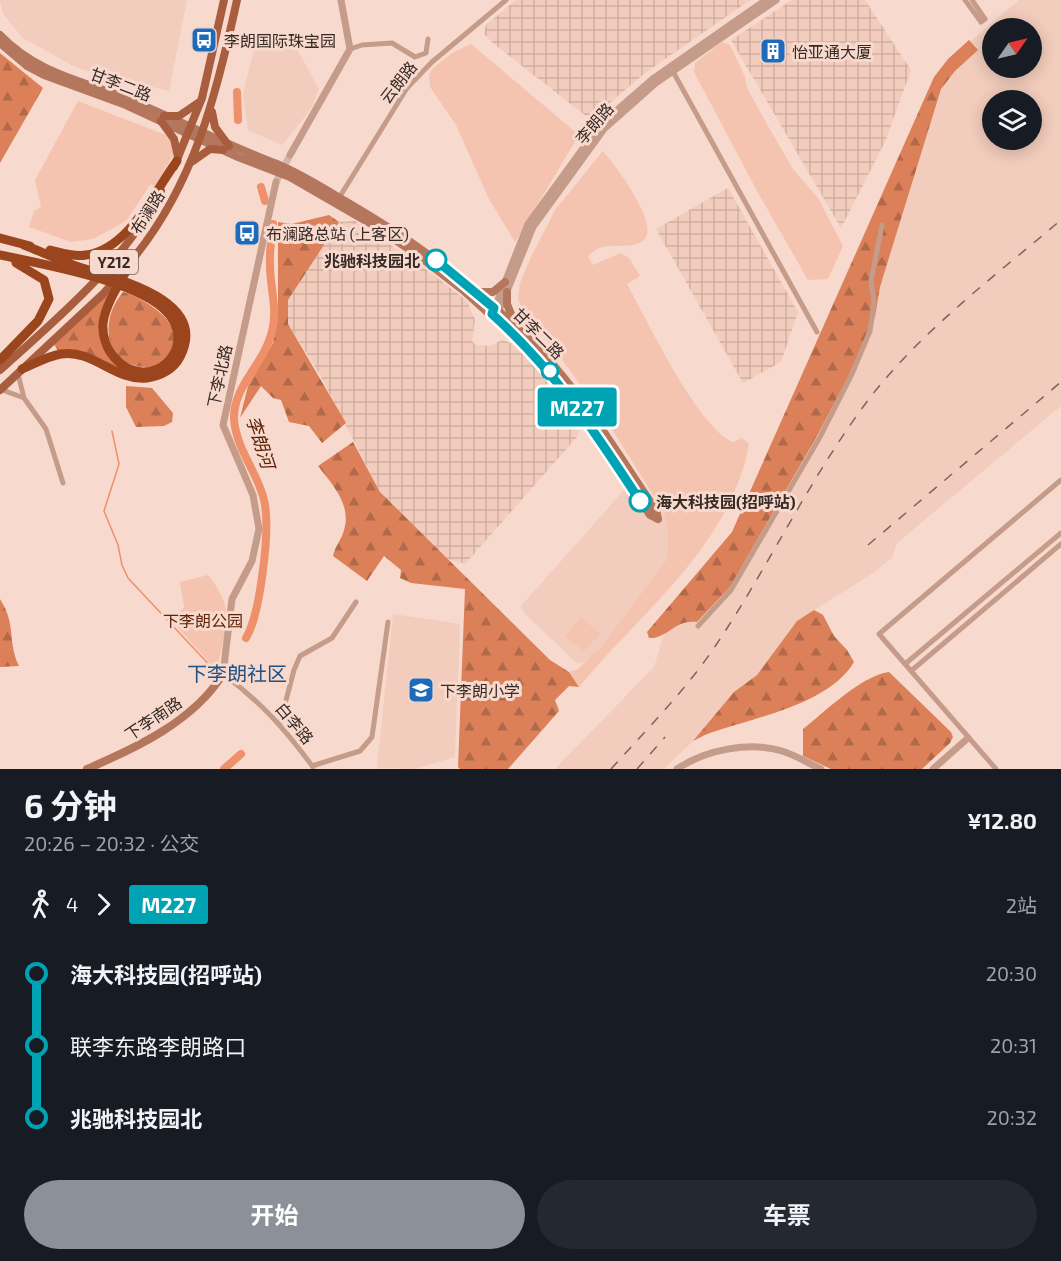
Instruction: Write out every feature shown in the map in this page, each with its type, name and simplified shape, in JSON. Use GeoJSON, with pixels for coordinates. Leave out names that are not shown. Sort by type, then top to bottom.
{"type":"FeatureCollection","features":[{"type":"Feature","properties":{"kind":"highway"},"geometry":{"type":"LineString","coordinates":[[0,238],[72,255],[100,251],[129,228],[177,161]]}},
{"type":"Feature","properties":{"kind":"highway"},"geometry":{"type":"LineString","coordinates":[[24,245],[81,271]]}},
{"type":"Feature","properties":{"kind":"highway"},"geometry":{"type":"LineString","coordinates":[[0,256],[81,271],[164,300],[182,320],[186,340],[178,361],[159,376],[138,378],[119,373],[81,355],[69,353],[49,357],[20,371]]}},
{"type":"Feature","properties":{"kind":"highway"},"geometry":{"type":"LineString","coordinates":[[0,256],[26,266],[40,276],[47,286],[49,299],[38,321],[0,360]]}},
{"type":"Feature","properties":{"kind":"highway"},"geometry":{"type":"LineString","coordinates":[[134,258],[107,311],[104,334],[106,345],[119,363],[136,372],[146,372],[166,364],[173,357],[179,340],[177,328],[165,309],[135,288]]}},
{"type":"Feature","properties":{"kind":"main road","name":"布澜路"},"geometry":{"type":"LineString","coordinates":[[0,370],[70,309],[113,263],[138,231],[177,161],[190,131],[202,98],[224,0]]}},
{"type":"Feature","properties":{"kind":"main road","name":"布澜路"},"geometry":{"type":"LineString","coordinates":[[0,390],[103,294],[134,258],[165,214],[189,165],[212,106],[237,0]]}},
{"type":"Feature","properties":{"kind":"main road","name":"甘李二路"},"geometry":{"type":"LineString","coordinates":[[0,35],[26,57],[47,70],[129,100],[226,148],[293,171],[419,256],[495,313],[521,332],[555,368],[589,412],[656,510],[658,519],[650,515],[583,415],[550,372],[495,313],[475,292],[423,250],[337,200]]}},
{"type":"Feature","properties":{"kind":"main road","name":"甘李二路"},"geometry":{"type":"LineString","coordinates":[[0,43],[27,66],[44,75],[162,118]]}},
{"type":"Feature","properties":{"kind":"main road"},"geometry":{"type":"LineString","coordinates":[[177,161],[174,139],[162,118],[185,113],[202,98]]}},
{"type":"Feature","properties":{"kind":"main road"},"geometry":{"type":"LineString","coordinates":[[189,165],[205,151],[226,148],[215,127],[212,106]]}},
{"type":"Feature","properties":{"kind":"main road"},"geometry":{"type":"LineString","coordinates":[[475,292],[493,292],[505,282]]}},
{"type":"Feature","properties":{"kind":"main road"},"geometry":{"type":"LineString","coordinates":[[507,292],[509,310],[521,332]]}},
{"type":"Feature","properties":{"kind":"main road","name":"下李南路"},"geometry":{"type":"LineString","coordinates":[[87,769],[132,749],[161,731],[213,690],[223,674]]}},
{"type":"Feature","properties":{"kind":"street"},"geometry":{"type":"LineString","coordinates":[[290,155],[350,49],[341,0]]}},
{"type":"Feature","properties":{"kind":"street","name":"云朗路"},"geometry":{"type":"LineString","coordinates":[[337,200],[407,88],[432,62],[506,0]]}},
{"type":"Feature","properties":{"kind":"street","name":"李朗路"},"geometry":{"type":"LineString","coordinates":[[495,313],[507,292],[533,227],[589,147],[629,104],[671,69],[766,0]]}},
{"type":"Feature","properties":{"kind":"street","name":"李朗路"},"geometry":{"type":"LineString","coordinates":[[495,313],[528,224],[586,142],[627,99],[776,0]]}},
{"type":"Feature","properties":{"kind":"street"},"geometry":{"type":"LineString","coordinates":[[965,0],[983,20],[972,0]]}},
{"type":"Feature","properties":{"kind":"street"},"geometry":{"type":"LineString","coordinates":[[350,49],[362,45],[392,43],[415,57],[426,53],[428,39]]}},
{"type":"Feature","properties":{"kind":"street"},"geometry":{"type":"LineString","coordinates":[[671,69],[817,332]]}},
{"type":"Feature","properties":{"kind":"street","name":"下李北路"},"geometry":{"type":"LineString","coordinates":[[223,674],[231,599],[252,561],[259,528],[253,495],[223,425],[276,182]]}},
{"type":"Feature","properties":{"kind":"street"},"geometry":{"type":"LineString","coordinates":[[698,626],[731,590],[820,437],[852,374],[870,331],[874,303],[871,281],[882,225]]}},
{"type":"Feature","properties":{"kind":"street"},"geometry":{"type":"LineString","coordinates":[[20,371],[24,398],[46,429],[63,483]]}},
{"type":"Feature","properties":{"kind":"street"},"geometry":{"type":"LineString","coordinates":[[0,390],[24,398]]}},
{"type":"Feature","properties":{"kind":"street"},"geometry":{"type":"LineString","coordinates":[[996,769],[879,634],[1061,480]]}},
{"type":"Feature","properties":{"kind":"street"},"geometry":{"type":"LineString","coordinates":[[905,664],[1061,533]]}},
{"type":"Feature","properties":{"kind":"street"},"geometry":{"type":"LineString","coordinates":[[911,671],[1061,544]]}},
{"type":"Feature","properties":{"kind":"street"},"geometry":{"type":"LineString","coordinates":[[280,723],[300,656],[332,638],[356,602]]}},
{"type":"Feature","properties":{"kind":"street"},"geometry":{"type":"LineString","coordinates":[[313,768],[352,755],[367,746],[372,737],[388,622]]}},
{"type":"Feature","properties":{"kind":"street","name":"白李路"},"geometry":{"type":"LineString","coordinates":[[223,674],[254,697],[280,723],[313,768]]}},
{"type":"Feature","properties":{"kind":"street"},"geometry":{"type":"LineString","coordinates":[[933,769],[968,738]]}},
{"type":"Feature","properties":{"kind":"street"},"geometry":{"type":"LineString","coordinates":[[677,769],[700,756],[735,748],[782,751],[821,769]]}},
{"type":"Feature","properties":{"kind":"shaded area","name":"李朗国际珠宝园"},"geometry":{"type":"Polygon","coordinates":[[[0,0],[187,0],[169,91],[77,68],[23,38],[3,14],[0,0]]]}},
{"type":"Feature","properties":{"kind":"shaded area"},"geometry":{"type":"Polygon","coordinates":[[[516,0],[750,0],[645,73],[598,113],[586,116],[484,34],[486,25],[516,0]]]}},
{"type":"Feature","properties":{"kind":"shaded area"},"geometry":{"type":"Polygon","coordinates":[[[792,0],[865,0],[911,70],[885,142],[841,228],[731,40],[792,0]]]}},
{"type":"Feature","properties":{"kind":"shaded area"},"geometry":{"type":"Polygon","coordinates":[[[1019,0],[1061,0],[1061,406],[897,543],[892,558],[870,575],[797,621],[757,675],[734,692],[693,741],[664,769],[555,769],[654,667],[663,637],[670,628],[679,622],[689,621],[875,317],[880,287],[941,89],[955,71],[977,50],[970,42],[982,32],[982,78],[1042,78],[1042,18],[998,18],[1019,0]]]}},
{"type":"Feature","properties":{"kind":"shaded area"},"geometry":{"type":"Polygon","coordinates":[[[258,33],[297,49],[319,89],[311,109],[282,145],[248,130],[243,93],[258,33]]]}},
{"type":"Feature","properties":{"kind":"shaded area"},"geometry":{"type":"Polygon","coordinates":[[[728,188],[798,312],[781,362],[743,383],[656,229],[728,188]]]}},
{"type":"Feature","properties":{"kind":"shaded area"},"geometry":{"type":"Polygon","coordinates":[[[355,221],[419,264],[467,301],[475,320],[472,341],[476,345],[491,346],[502,340],[516,345],[542,372],[581,424],[577,437],[465,564],[448,559],[380,492],[319,373],[288,324],[288,300],[339,222],[355,221]]]}},
{"type":"Feature","properties":{"kind":"shaded area"},"geometry":{"type":"Polygon","coordinates":[[[634,479],[665,514],[668,536],[667,559],[600,648],[586,662],[577,663],[524,613],[521,606],[634,479]]]}},
{"type":"Feature","properties":{"kind":"shaded area","name":"下李朗小学"},"geometry":{"type":"Polygon","coordinates":[[[393,614],[460,624],[455,757],[414,769],[377,768],[393,614]]]}},
{"type":"Feature","properties":{"kind":"green space"},"geometry":{"type":"Polygon","coordinates":[[[969,40],[978,50],[955,71],[941,89],[880,287],[875,317],[847,379],[817,436],[730,587],[697,622],[682,623],[661,636],[649,638],[647,632],[732,532],[934,77],[948,59],[969,40]]]}},
{"type":"Feature","properties":{"kind":"green space"},"geometry":{"type":"Polygon","coordinates":[[[722,42],[730,45],[745,77],[747,88],[768,126],[793,169],[818,198],[843,246],[828,279],[808,280],[757,191],[694,72],[695,63],[722,42]]]}},
{"type":"Feature","properties":{"kind":"green space"},"geometry":{"type":"Polygon","coordinates":[[[471,44],[579,135],[515,242],[489,199],[456,125],[430,87],[429,76],[432,69],[452,53],[471,44]]]}},
{"type":"Feature","properties":{"kind":"green space"},"geometry":{"type":"Polygon","coordinates":[[[0,53],[43,88],[0,163],[0,53]]]}},
{"type":"Feature","properties":{"kind":"green space"},"geometry":{"type":"Polygon","coordinates":[[[78,101],[171,137],[174,154],[155,186],[150,185],[126,221],[93,239],[71,242],[29,227],[34,211],[41,207],[35,180],[78,101]]]}},
{"type":"Feature","properties":{"kind":"green space"},"geometry":{"type":"Polygon","coordinates":[[[603,151],[636,197],[647,226],[646,236],[639,243],[632,245],[600,248],[588,257],[593,265],[621,253],[629,258],[640,276],[627,284],[689,395],[719,433],[733,442],[742,438],[749,444],[739,480],[724,514],[704,545],[655,604],[579,687],[569,672],[578,669],[600,648],[667,559],[668,536],[665,514],[610,426],[561,358],[524,313],[518,299],[520,283],[555,210],[603,151]]]}},
{"type":"Feature","properties":{"kind":"green space"},"geometry":{"type":"Polygon","coordinates":[[[329,215],[339,222],[288,300],[288,324],[346,423],[322,443],[309,426],[289,422],[281,400],[273,398],[261,386],[240,418],[248,386],[273,343],[278,317],[278,222],[292,224],[329,215]]]}},
{"type":"Feature","properties":{"kind":"green space"},"geometry":{"type":"Polygon","coordinates":[[[112,290],[102,333],[125,372],[85,353],[58,351],[54,344],[112,290]]]}},
{"type":"Feature","properties":{"kind":"green space"},"geometry":{"type":"Polygon","coordinates":[[[123,292],[152,306],[169,322],[174,332],[175,342],[171,352],[158,366],[141,367],[128,363],[111,345],[110,319],[114,305],[123,292]]]}},
{"type":"Feature","properties":{"kind":"green space"},"geometry":{"type":"Polygon","coordinates":[[[126,386],[152,388],[173,413],[172,422],[164,426],[136,427],[126,407],[126,386]]]}},
{"type":"Feature","properties":{"kind":"green space"},"geometry":{"type":"Polygon","coordinates":[[[353,442],[380,492],[550,660],[569,672],[579,687],[569,686],[555,700],[559,711],[508,769],[460,769],[458,767],[465,589],[411,583],[400,578],[401,570],[384,556],[367,581],[333,556],[344,530],[345,512],[339,495],[318,466],[353,442]]]}},
{"type":"Feature","properties":{"kind":"green space","name":"下李朗公园"},"geometry":{"type":"Polygon","coordinates":[[[208,575],[223,599],[226,610],[225,632],[217,671],[172,621],[184,607],[180,582],[208,575]]]}},
{"type":"Feature","properties":{"kind":"green space"},"geometry":{"type":"Polygon","coordinates":[[[0,599],[8,617],[13,649],[19,666],[0,667],[0,599]]]}},
{"type":"Feature","properties":{"kind":"green space"},"geometry":{"type":"Polygon","coordinates":[[[814,610],[823,615],[834,636],[854,662],[842,677],[826,690],[787,709],[705,735],[693,741],[734,692],[757,675],[797,621],[814,610]]]}},
{"type":"Feature","properties":{"kind":"green space"},"geometry":{"type":"Polygon","coordinates":[[[581,617],[600,634],[584,651],[565,637],[581,617]]]}},
{"type":"Feature","properties":{"kind":"green space"},"geometry":{"type":"Polygon","coordinates":[[[889,672],[951,732],[953,737],[950,743],[922,769],[831,769],[803,756],[803,729],[856,687],[878,675],[889,672]]]}},
{"type":"Feature","properties":{"kind":"waterway","name":"李朗河"},"geometry":{"type":"LineString","coordinates":[[237,92],[238,120]]}},
{"type":"Feature","properties":{"kind":"waterway","name":"李朗河"},"geometry":{"type":"LineString","coordinates":[[261,187],[265,201]]}},
{"type":"Feature","properties":{"kind":"waterway","name":"李朗河"},"geometry":{"type":"LineString","coordinates":[[246,638],[260,592],[265,550],[266,513],[261,490],[239,441],[234,419],[242,388],[265,351],[272,331],[274,311],[270,249],[273,224]]}},
{"type":"Feature","properties":{"kind":"waterway"},"geometry":{"type":"LineString","coordinates":[[112,431],[119,464],[104,511],[118,545],[122,565],[128,578],[215,671]]}},
{"type":"Feature","properties":{"kind":"waterway","name":"李朗河"},"geometry":{"type":"LineString","coordinates":[[224,769],[241,754]]}},
{"type":"Feature","properties":{"kind":"tunnel"},"geometry":{"type":"LineString","coordinates":[[276,182],[290,155]]}},
{"type":"Feature","properties":{"kind":"railway"},"geometry":{"type":"LineString","coordinates":[[611,769],[679,693],[716,645],[830,455],[872,395],[893,370],[938,325],[1061,220]]}},
{"type":"Feature","properties":{"kind":"railway"},"geometry":{"type":"LineString","coordinates":[[868,545],[1061,382]]}},
{"type":"Feature","properties":{"kind":"railway"},"geometry":{"type":"LineString","coordinates":[[637,769],[665,737]]}},
{"type":"Feature","properties":{"kind":"bus line","name":"M227"},"geometry":{"type":"LineString","coordinates":[[436,260],[494,308],[492,314],[550,372],[583,415],[640,501]]}},
{"type":"Feature","properties":{"kind":"place","name":"李朗国际珠宝园"},"geometry":{"type":"Point","coordinates":[204,40]}},
{"type":"Feature","properties":{"kind":"place","name":"怡亚通大厦"},"geometry":{"type":"Point","coordinates":[773,51]}},
{"type":"Feature","properties":{"kind":"place","name":"布澜路总站 (上客区)"},"geometry":{"type":"Point","coordinates":[247,233]}},
{"type":"Feature","properties":{"kind":"place","name":"兆驰科技园北"},"geometry":{"type":"Point","coordinates":[436,260]}},
{"type":"Feature","properties":{"kind":"place","name":"海大科技园(招呼站)"},"geometry":{"type":"Point","coordinates":[640,501]}},
{"type":"Feature","properties":{"kind":"place","name":"下李朗小学"},"geometry":{"type":"Point","coordinates":[421,690]}},
{"type":"Feature","properties":{"kind":"district","name":"下李朗社区"},"geometry":{"type":"Point","coordinates":[237,673]}}]}
